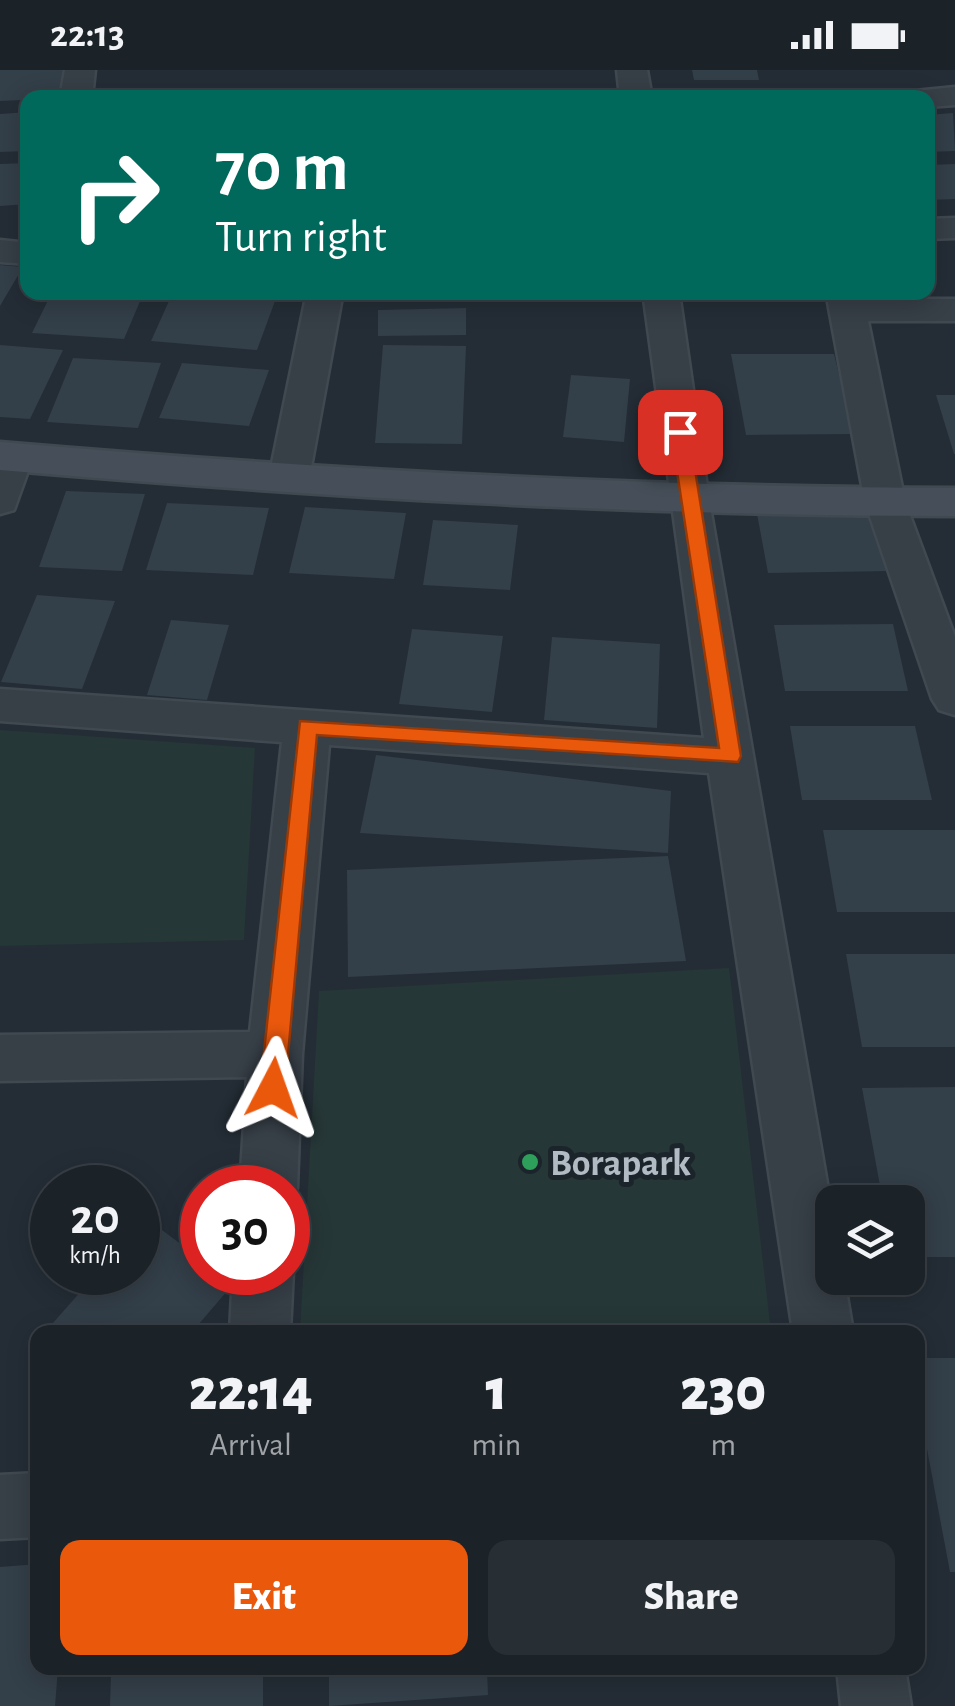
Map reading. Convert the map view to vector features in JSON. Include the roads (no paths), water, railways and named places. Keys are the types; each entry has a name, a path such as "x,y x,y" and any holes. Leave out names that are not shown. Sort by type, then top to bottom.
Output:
{"street":[{"path":"289,478 323,300"},
{"path":"663,300 689,501 822,1325"},
{"path":"955,310 846,302 885,502 955,699"},
{"path":"0,501 6,456 289,478 689,501 955,502"},
{"path":"0,705 730,756"},
{"path":"269,1165 274,1054 308,727"},
{"path":"0,1058 274,1054"},
{"path":"260,1325 262,1295"},
{"path":"0,1507 30,1506"},
{"path":"872,1675 876,1706"}],"place":[{"name":"Borapark","path":"530,1162"}]}
